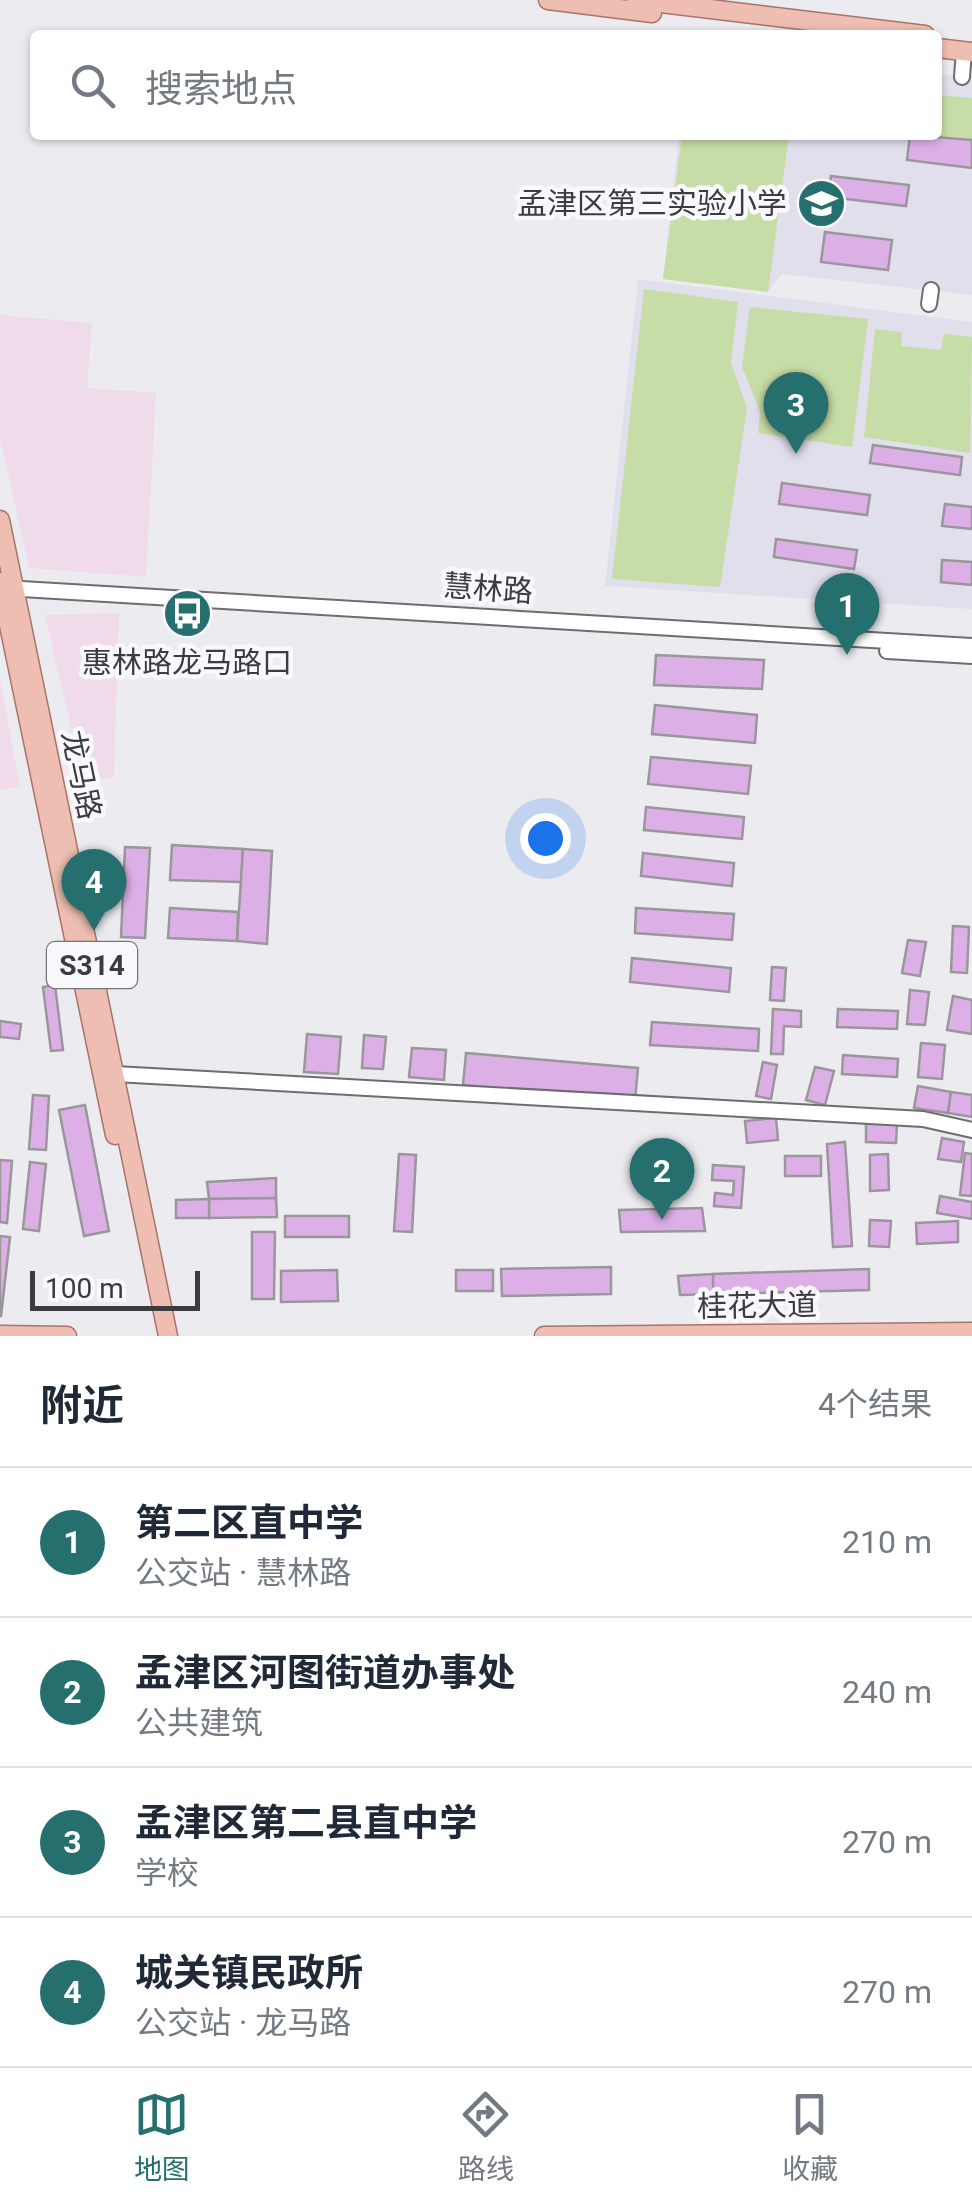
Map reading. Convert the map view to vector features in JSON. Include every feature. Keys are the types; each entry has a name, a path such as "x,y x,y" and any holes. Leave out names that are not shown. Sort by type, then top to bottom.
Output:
{"main road":[{"path":"548,0 791,30"},
{"path":"636,0 884,30"},
{"path":"942,38 969,48"},
{"path":"942,48 969,48"},
{"name":"龙马路","path":"0,520 7,590 157,1336"},
{"name":"龙马路","path":"7,590 115,1074 168,1336"},
{"name":"桂花大道","path":"544,1336 972,1332"},
{"path":"0,1336 67,1336"}],"street":[{"path":"962,77 969,48"},
{"name":"慧林路","path":"7,590 972,646"},
{"name":"慧林路","path":"7,590 972,656"},
{"path":"115,1074 923,1119 972,1130"}],"shaded area":[{"name":"孟津区第三实验小学","path":"942,75 972,78 972,295 782,274 768,292 663,279 678,140 942,140"},
{"path":"638,279 972,322 972,609 605,586"},
{"path":"0,315 92,323 87,388 156,393 146,577 29,568 0,437"},
{"path":"119,613 114,777 84,782 45,615"},
{"path":"0,680 20,786 0,790"}],"green space":[{"path":"942,95 972,98 972,144 940,140"},
{"path":"681,140 788,140 768,292 663,279"},
{"path":"644,289 738,302 731,363 747,408 720,587 612,579"},
{"path":"750,307 868,319 852,447 758,433 760,411 742,367"},
{"path":"875,329 902,332 901,346 941,350 944,334 972,337 970,453 864,437"}],"building":[{"path":"909,140 972,140 972,168 907,160"},
{"path":"831,176 909,185 906,206 829,197"},
{"path":"825,232 892,240 888,270 821,262"},
{"path":"873,445 962,457 960,475 870,463"},
{"path":"782,483 870,495 867,515 779,504"},
{"path":"945,504 972,507 972,529 942,526"},
{"path":"776,539 857,550 854,569 774,557"},
{"path":"942,560 972,562 972,585 941,582"},
{"path":"656,655 764,660 762,689 654,685"},
{"path":"655,705 757,715 755,743 652,734"},
{"path":"651,757 751,766 748,794 648,784"},
{"path":"646,807 744,817 742,839 644,830"},
{"path":"172,845 243,849 241,882 170,880"},
{"path":"125,847 150,848 145,938 121,937"},
{"path":"243,849 272,851 267,944 237,941"},
{"path":"643,853 734,863 732,886 641,876"},
{"path":"170,908 238,912 237,941 168,938"},
{"path":"636,908 734,914 732,940 635,933"},
{"path":"953,926 969,927 967,973 951,972"},
{"path":"908,940 926,942 920,976 902,973"},
{"path":"632,958 731,968 729,992 630,982"},
{"path":"772,967 786,968 784,1001 770,1000"},
{"path":"55,985 63,1050 51,1051 43,987"},
{"path":"910,990 929,992 925,1025 907,1024"},
{"path":"953,996 972,1000 972,1034 947,1030"},
{"path":"773,1009 801,1011 801,1027 784,1026 783,1054 771,1054"},
{"path":"838,1009 898,1011 897,1029 837,1027"},
{"path":"0,1021 21,1024 19,1039 0,1037"},
{"path":"652,1022 759,1029 758,1051 650,1045"},
{"path":"307,1034 341,1037 338,1074 304,1072"},
{"path":"364,1035 386,1037 383,1069 362,1068"},
{"path":"921,1043 945,1045 942,1079 918,1077"},
{"path":"412,1048 446,1050 444,1080 409,1077"},
{"path":"466,1053 638,1068 635,1100 463,1085"},
{"path":"843,1055 898,1059 897,1077 842,1074"},
{"path":"763,1062 777,1065 771,1099 756,1096"},
{"path":"815,1067 834,1071 825,1105 806,1100"},
{"path":"918,1086 951,1092 948,1113 914,1108"},
{"path":"951,1092 972,1095 972,1117 948,1113"},
{"path":"33,1095 49,1096 46,1150 29,1149"},
{"path":"85,1105 109,1231 84,1236 59,1110"},
{"path":"776,1118 778,1140 747,1143 745,1121"},
{"path":"866,1123 897,1124 896,1143 866,1142"},
{"path":"942,1138 964,1142 961,1162 938,1159"},
{"path":"845,1142 852,1246 833,1247 827,1144"},
{"path":"965,1153 972,1154 972,1196 960,1195"},
{"path":"399,1154 416,1155 412,1232 394,1231"},
{"path":"888,1154 889,1190 870,1191 870,1155"},
{"path":"785,1156 821,1156 821,1176 785,1176"},
{"path":"0,1160 12,1161 7,1223 0,1222"},
{"path":"30,1162 46,1164 39,1231 23,1229"},
{"path":"713,1165 744,1167 741,1208 714,1206 715,1193 733,1195 734,1181 712,1180"},
{"path":"276,1178 276,1198 209,1199 207,1182"},
{"path":"940,1196 972,1202 972,1219 937,1213"},
{"path":"276,1198 277,1217 209,1218 209,1199"},
{"path":"209,1199 209,1218 176,1218 176,1200"},
{"path":"702,1208 705,1231 621,1232 619,1210"},
{"path":"285,1216 349,1216 349,1237 285,1237"},
{"path":"870,1220 891,1221 889,1247 869,1246"},
{"path":"958,1221 958,1242 917,1244 916,1223"},
{"path":"252,1232 275,1232 274,1299 252,1299"},
{"path":"0,1236 10,1237 1,1316 0,1316"},
{"path":"611,1267 611,1294 502,1296 501,1269"},
{"path":"869,1269 869,1290 713,1294 713,1274"},
{"path":"337,1270 338,1301 281,1302 281,1271"},
{"path":"456,1270 493,1270 493,1291 456,1291"},
{"path":"713,1274 713,1294 680,1295 678,1276"}],"place":[{"name":"孟津区第三实验小学","path":"822,204"},
{"name":"孟津区第二县直中学","path":"796,454"},
{"name":"惠林路龙马路口","path":"187,614"},
{"name":"第二区直中学","path":"847,655"},
{"name":"城关镇民政所","path":"94,931"},
{"name":"孟津区河图街道办事处","path":"662,1220"}]}
